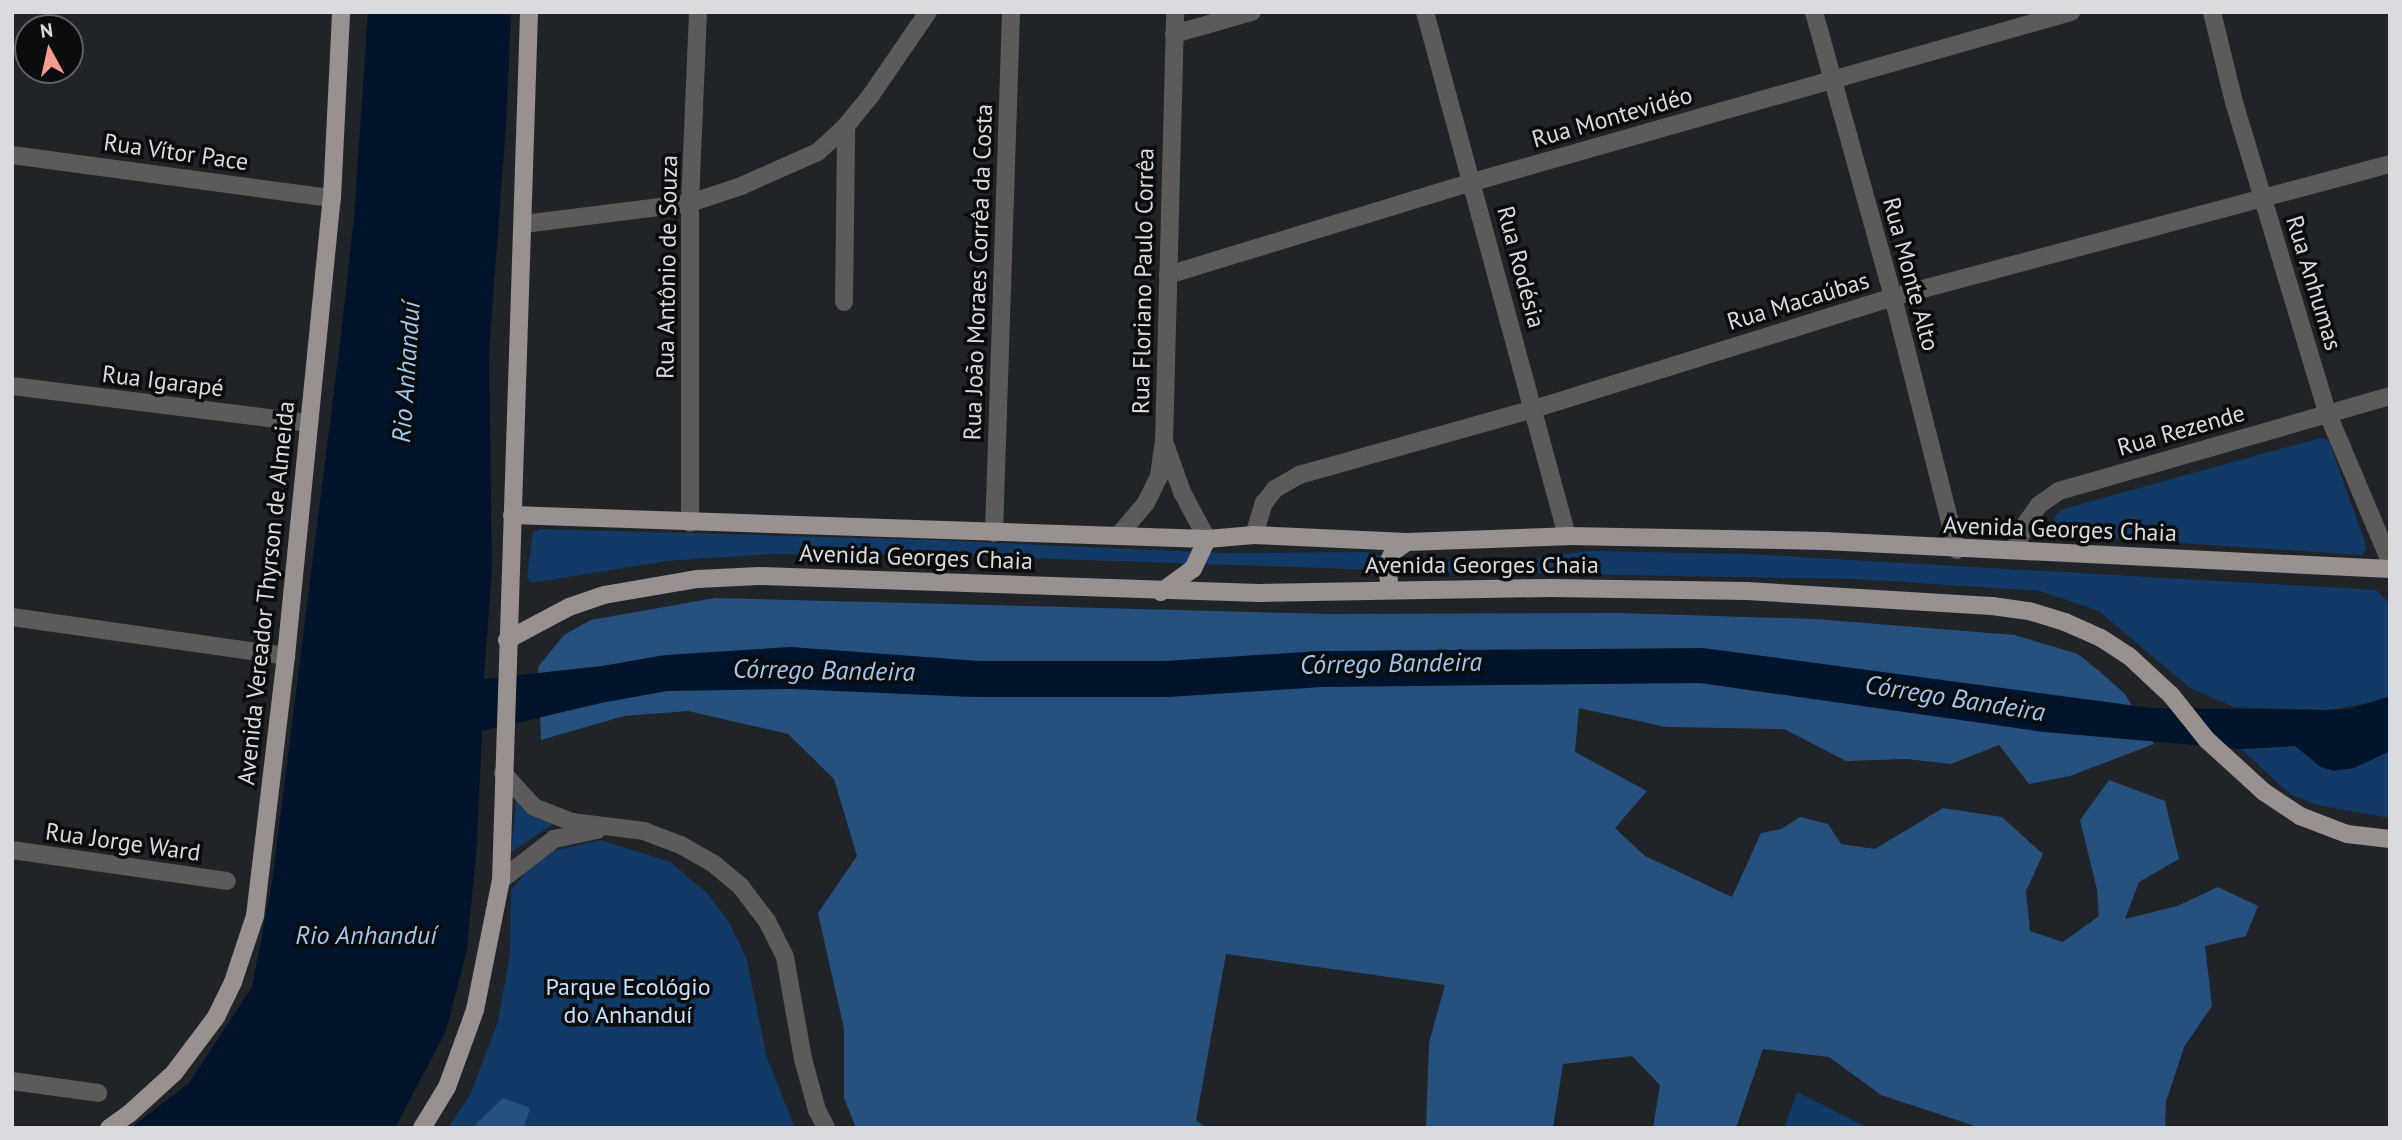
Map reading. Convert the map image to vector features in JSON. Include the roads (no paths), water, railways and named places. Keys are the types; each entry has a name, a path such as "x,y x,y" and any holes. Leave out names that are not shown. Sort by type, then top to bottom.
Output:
{"main road":[{"name":"Avenida Vereador Thyrson de Almeida","path":"109,1128 129,1114 174,1073 216,1017 233,982 254,916 286,656 332,198 341,12"},
{"path":"422,1128 447,1087 475,1010 501,880 507,640 524,224 528,12"},
{"name":"Avenida Georges Chaia","path":"512,515 1207,539 1254,535 1407,542 1567,536 1825,541 1957,550 2014,550 2390,569"},
{"path":"1161,592 1193,569 1207,539"},
{"path":"1390,590 1387,565 1393,552 1407,542"},
{"name":"Avenida Georges Chaia","path":"507,640 569,607 604,595 698,579 814,577 1161,592 1747,591 1992,606 2029,611 2066,622 2101,638 2129,656 2171,695 2233,766 2300,816 2347,834 2390,839"}],"street":[{"name":"Rua Antônio de Souza","path":"690,523 690,203 698,12"},
{"path":"524,224 690,203 741,186 818,152 846,126 928,12"},
{"name":"Rua João Moraes Corrêa da Costa","path":"994,533 1011,12"},
{"name":"Rua Floriano Paulo Corrêa","path":"1118,536 1146,503 1155,485 1164,441 1175,12"},
{"path":"1174,34 1252,12"},
{"name":"Rua Rodésia","path":"1425,12 1473,181 1567,536"},
{"name":"Rua Monte Alto","path":"1814,12 1893,297 1957,550"},
{"name":"Rua Montevidéo","path":"1168,275 1473,181 2071,12"},
{"name":"Rua Anhumas","path":"2212,12 2234,102 2327,412 2390,561"},
{"path":"844,302 846,126"},
{"name":"Rua Vítor Pace","path":"12,155 332,198"},
{"name":"Rua Macaúbas","path":"1254,535 1264,503 1275,489 1299,475 1534,409 1893,297 2390,163"},
{"name":"Rua Igarapé","path":"12,386 309,424"},
{"name":"Rua Rezende","path":"2014,550 2026,522 2039,505 2059,491 2390,396"},
{"path":"1164,441 1182,492 1207,539"},
{"path":"12,617 286,656"},
{"path":"503,773 534,807 572,822 656,836 681,845 714,864 741,887 767,921 785,957 803,1059 817,1110 826,1128"},
{"path":"501,880 554,839 611,827"},
{"name":"Rua Jorge Ward","path":"12,850 227,881"},
{"path":"12,1081 98,1093"}],"water":[{"path":"368,12 511,12 506,125 489,351 492,568 484,679 602,666 665,655 791,647 979,661 1165,661 1320,651 1703,648 2151,708 2350,709 2390,696 2390,751 2354,768 2334,771 2321,767 2295,746 2241,749 2044,732 1700,683 1322,687 1168,697 973,697 791,689 667,691 601,703 482,731 477,843 467,950 446,1031 395,1128 131,1128 189,1083 252,987 272,883 340,343 354,217"}],"water label":[{"name":"Rio Anhanduí","path":"406,372"},
{"name":"Córrego Bandeira","path":"1391,663"},
{"name":"Córrego Bandeira","path":"824,670"},
{"name":"Córrego Bandeira","path":"1955,698"},
{"name":"Rio Anhanduí","path":"366,935"}],"park label":[{"name":"Parque Ecológio do Anhanduí","path":"628,1001"}]}
